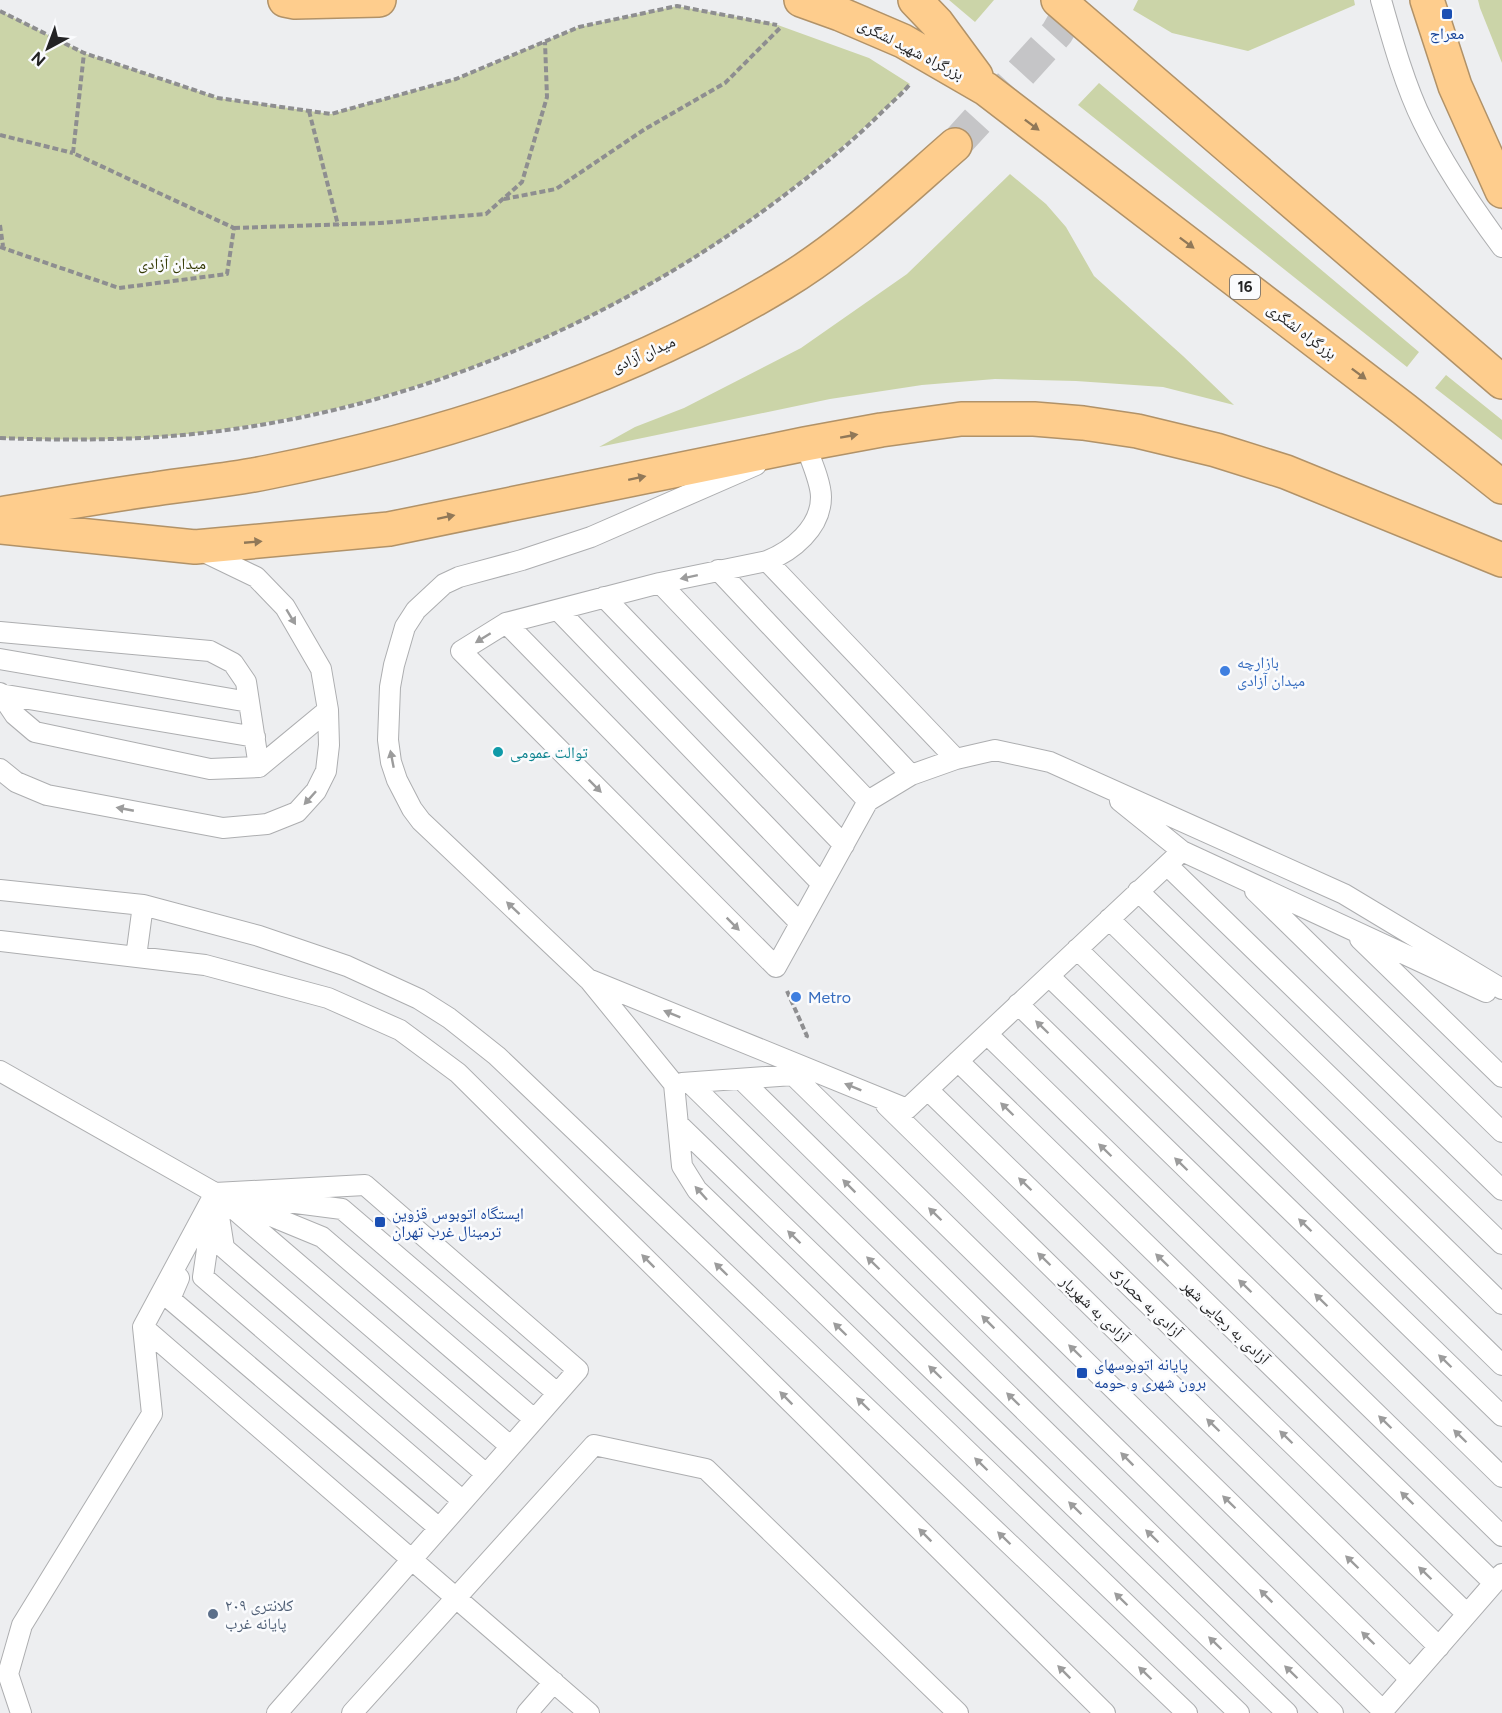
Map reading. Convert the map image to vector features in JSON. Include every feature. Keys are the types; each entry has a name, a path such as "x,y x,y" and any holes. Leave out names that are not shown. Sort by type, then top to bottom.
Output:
{"highway":[{"path":"285,0 295,2 379,0"},
{"name":"بزرگراه شهید لشگری","path":"801,0 903,41 986,89"},
{"path":"915,0 937,23 986,89"},
{"path":"1058,0 1502,382"},
{"path":"1427,0 1455,86 1502,191"},
{"name":"بزرگراه لشگری","path":"986,89 1404,409 1502,487"},
{"name":"میدان آزادی","path":"0,514 266,473 384,447 467,422 562,388 633,360 713,321 784,282 856,231 955,146"},
{"path":"0,527 195,547 389,529 805,444 960,419 1034,419 1137,431 1216,450 1286,472 1502,560"}],"lane":[{"path":"1381,0 1392,40 1422,120 1473,208 1502,248"},
{"path":"1333,1713 682,1083 588,979 421,821 404,795 392,762 388,740 390,687 402,636 416,610 444,584 591,537 805,444 821,496 819,506 813,523 805,535 782,555 766,561 660,583 506,623 461,651 776,967 868,801 911,775 956,759 995,750 1050,762 1344,894 1502,989"},
{"path":"0,769 16,783 47,795 223,828 267,824 297,812 316,791 326,771 328,754 328,710 321,669 285,607 256,577 195,547"},
{"path":"766,561 956,759"},
{"path":"718,570 911,775"},
{"path":"660,583 868,801"},
{"path":"604,597 844,845"},
{"path":"558,610 822,884"},
{"path":"506,623 800,923"},
{"path":"0,632 210,651 233,663 246,681 259,767"},
{"path":"0,659 249,702"},
{"path":"0,693 15,715 35,732 210,769 259,767 328,710"},
{"path":"0,693 255,737"},
{"path":"1097,783 1182,850 1502,1000"},
{"path":"588,979 792,1069 907,1109 1182,850"},
{"path":"1167,865 1502,1190"},
{"path":"1243,879 1502,1132"},
{"path":"0,890 143,905 259,936 347,966 419,999 449,1018 506,1064 1187,1713"},
{"path":"1138,891 1502,1244"},
{"path":"136,957 143,905"},
{"path":"1109,919 1502,1304"},
{"path":"1349,929 1502,1077"},
{"path":"0,941 205,965 328,998 400,1030 458,1073 1105,1713"},
{"path":"1077,949 1502,1365"},
{"path":"1049,976 1502,1416"},
{"path":"1018,1004 1502,1477"},
{"path":"987,1034 1502,1536"},
{"name":"آزادی به رجایی شهر","path":"958,1061 1498,1579"},
{"path":"682,1083 741,1079 792,1069"},
{"path":"792,1069 1410,1679"},
{"path":"0,1071 215,1193 322,1237 534,1419"},
{"path":"741,1079 1382,1712 1498,1579"},
{"path":"682,1083 678,1124 682,1166 697,1190 1239,1713"},
{"name":"آزادی به حصارک","path":"928,1090 1467,1614"},
{"name":"آزادی به شهریار","path":"879,1098 1439,1647"},
{"path":"678,1124 1287,1713"},
{"path":"215,1193 365,1185 578,1370 277,1713"},
{"path":"21,1713 8,1674 22,1625 152,1414 143,1327 215,1193"},
{"path":"215,1193 342,1209 558,1393"},
{"path":"215,1193 510,1446"},
{"path":"215,1193 224,1248 486,1474"},
{"path":"215,1193 203,1277 463,1501"},
{"path":"215,1193 170,1299 439,1528"},
{"path":"143,1327 589,1713"},
{"path":"352,1713 594,1445 706,1469 958,1713"},
{"path":"527,1713 554,1682"}],"path":[{"path":"0,11 84,53 218,98 331,114 456,79 579,27 677,6 782,27 725,83 645,129 556,189 502,200"},
{"path":"0,135 73,153 234,228 380,223 486,214 522,182 546,97 544,42"},
{"path":"73,153 84,53"},
{"path":"0,438 63,440 143,438 293,418 383,396 461,372 525,347 609,308 680,268 740,228 812,175 873,121 910,84 902,79"},
{"path":"309,111 338,225"},
{"path":"0,225 2,246 119,288 227,274 234,228"},
{"path":"776,967 807,1036"}],"green space":[{"path":"949,0 994,0 975,22"},
{"path":"1138,0 1354,0 1355,5 1248,51 1172,33 1133,10"},
{"path":"1478,0 1502,0 1502,63 1480,8"},
{"name":"میدان آزادی","path":"677,6 775,24 869,58 910,84 848,142 784,194 717,242 648,285 576,323 500,356 422,384 341,407 242,427 142,438 71,440 0,438 0,11 84,53 218,98 331,114 456,79 579,27"},
{"path":"1099,83 1419,352 1407,367 1078,105"},
{"path":"1010,174 1046,204 1066,227 1094,276 1234,405 1163,387 1076,381 995,379 922,385 830,399 599,447 635,427 684,408 801,348 907,274"},
{"path":"1446,375 1502,420 1502,440 1435,388"}],"tunnel":[{"path":"955,145 1057,33 1076,0"}],"place":[{"name":"معراج","path":"1447,14"},
{"name":"بازارچه میدان آزادی","path":"1225,671"},
{"name":"توالت عمومی","path":"498,752"},
{"name":"Metro","path":"796,997"},
{"name":"ایستگاه اتوبوس قزوین ترمینال غرب تهران","path":"380,1222"},
{"name":"پایانه اتوبوسهای برون شهری و حومه","path":"1082,1373"},
{"name":"کلانتری ۲۰۹ پایانه غرب","path":"213,1614"}]}
